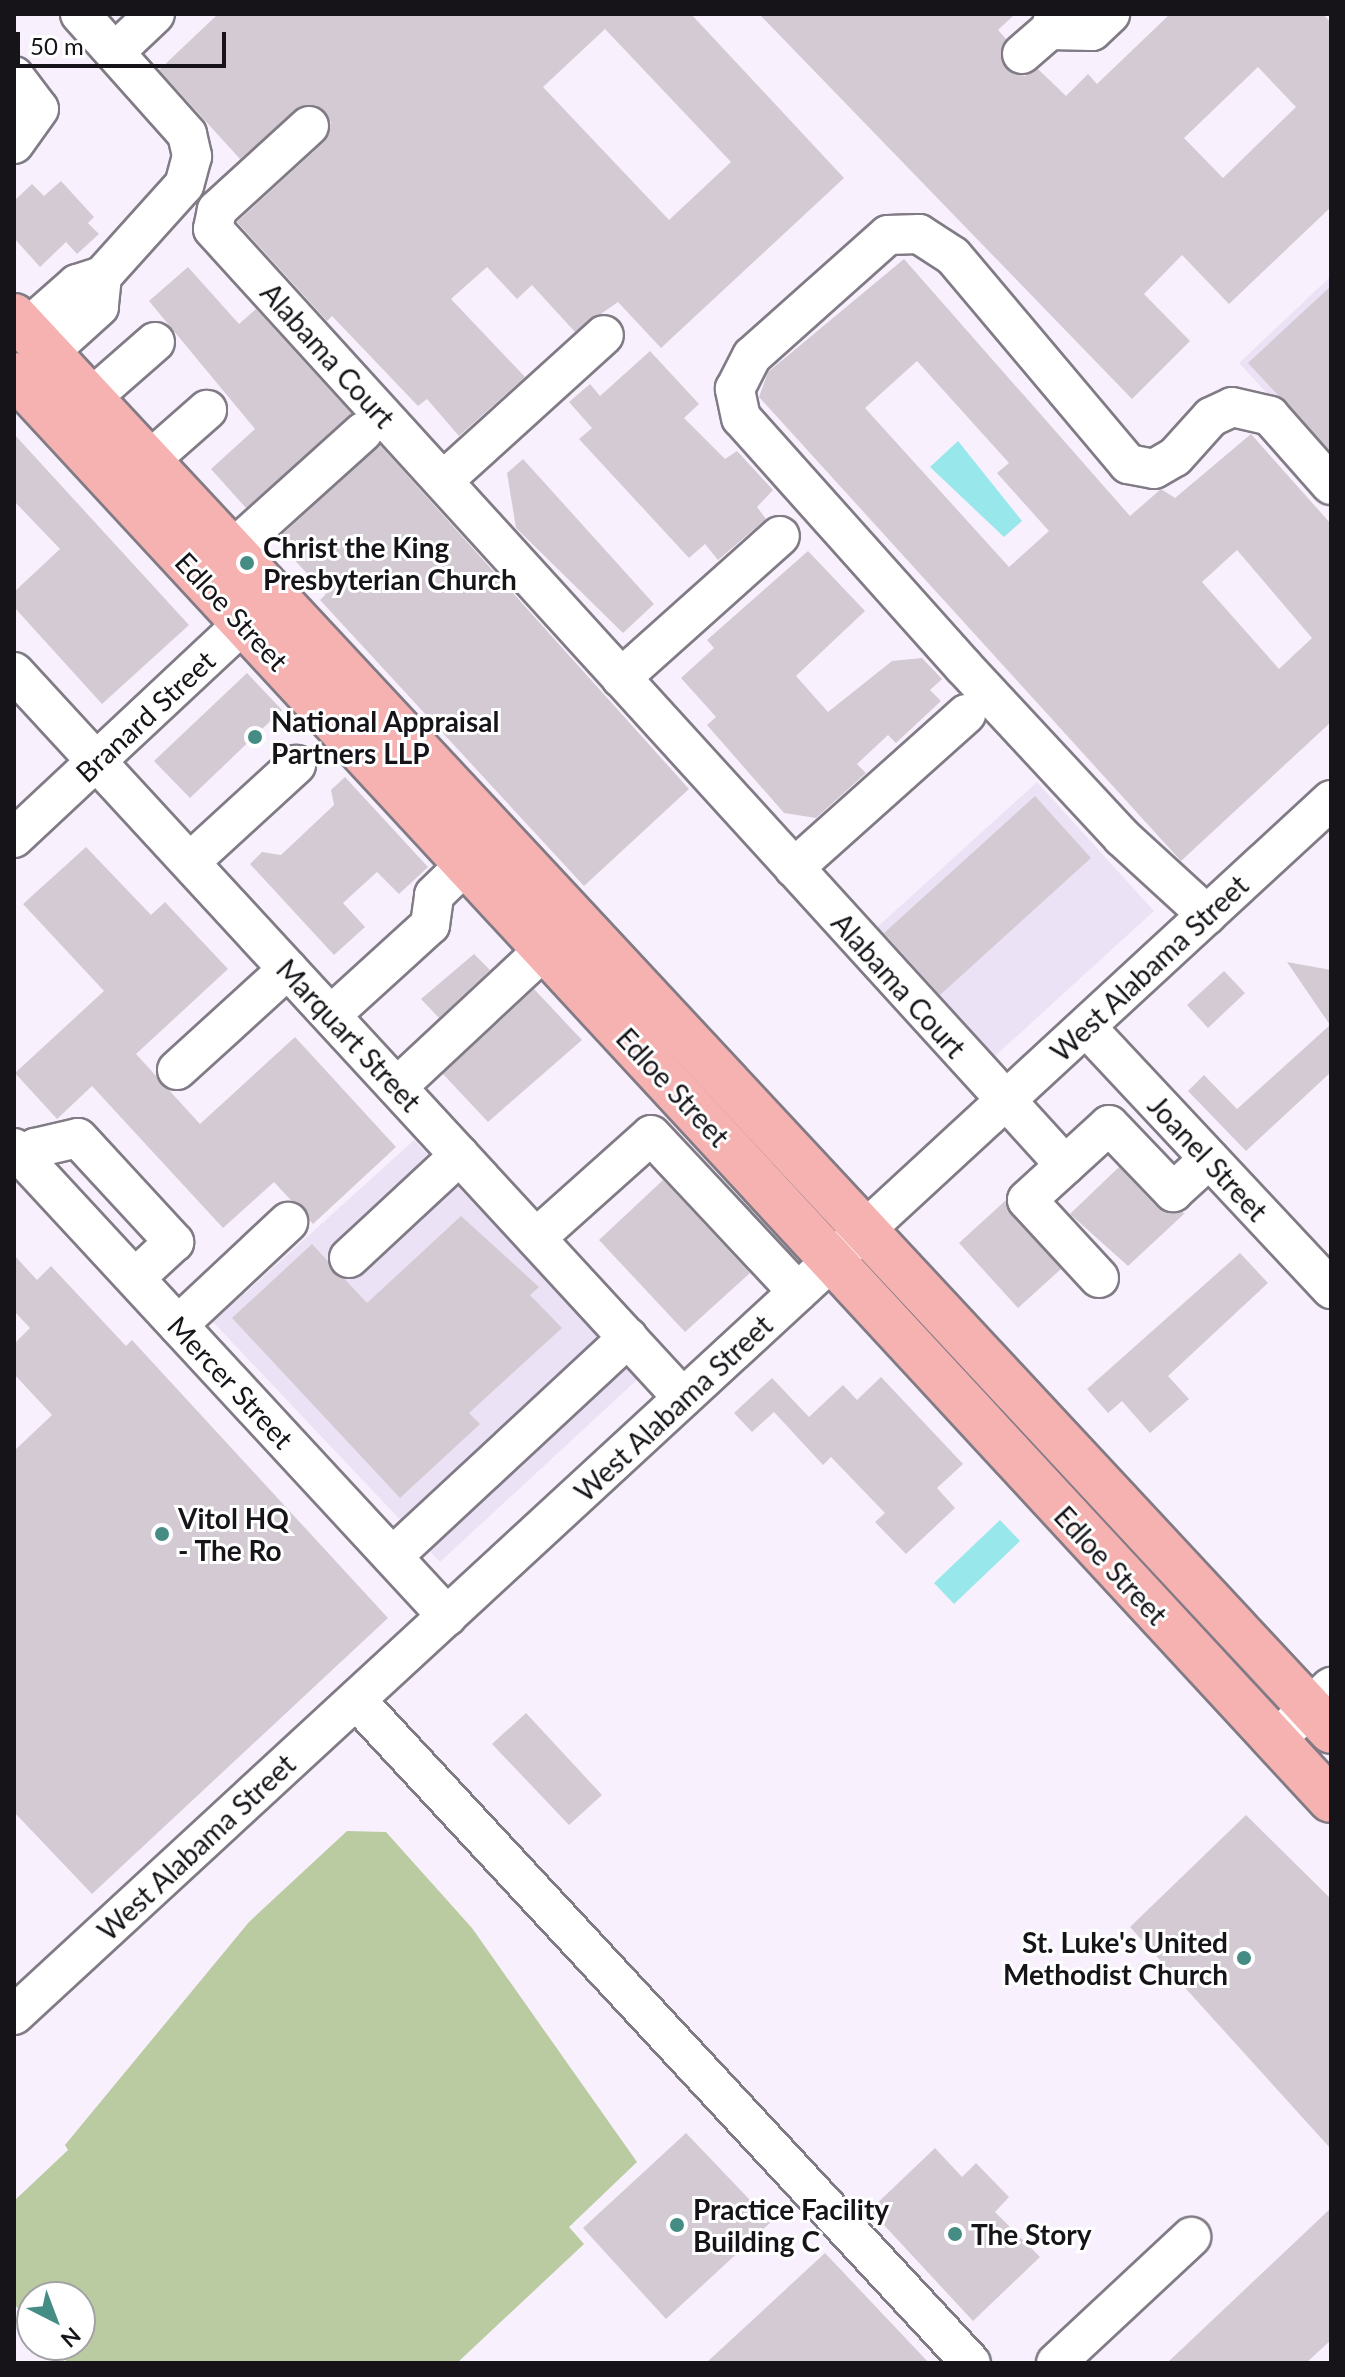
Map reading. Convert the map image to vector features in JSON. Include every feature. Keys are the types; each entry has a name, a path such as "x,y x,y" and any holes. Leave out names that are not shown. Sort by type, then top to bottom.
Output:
{"main road":[{"name":"Edloe Street","path":"25,345 91,398 1129,1513 1324,1709"},
{"name":"Edloe Street","path":"25,345 243,623 833,1260 1093,1547 1331,1800"},
{"path":"545,949 577,919"},
{"path":"1093,1547 1129,1513"}],"street":[{"path":"25,345 99,307 102,276 184,185 192,156 187,134 80,14"},
{"path":"115,52 155,14"},
{"path":"1042,28 1092,31 1110,14"},
{"path":"14,76 39,109 14,144"},
{"name":"Alabama Court","path":"309,126 217,210 213,229 1065,1165"},
{"path":"1207,915 1122,837 964,667 741,418 735,389 752,356 888,235 919,234 953,256 1128,464 1154,469 1175,457 1211,417 1232,407 1270,416 1331,485"},
{"path":"443,481 604,335"},
{"path":"91,398 155,342"},
{"path":"150,460 207,410"},
{"path":"233,549 363,432"},
{"path":"621,678 780,536"},
{"name":"Branard Street","path":"14,838 275,594"},
{"name":"Marquart Street","path":"14,672 683,1398"},
{"path":"794,868 966,714"},
{"path":"190,862 296,765"},
{"name":"West Alabama Street","path":"14,2015 1331,800"},
{"path":"331,1015 430,925 434,895 466,864"},
{"path":"397,1087 545,949"},
{"path":"177,1070 288,969"},
{"name":"Joanel Street","path":"1086,1027 1331,1289"},
{"path":"1099,1278 1027,1200 1109,1125 1173,1192 1209,1159"},
{"path":"536,1238 651,1135 798,1292"},
{"path":"19,1154 78,1138 174,1242 135,1278"},
{"name":"Mercer Street","path":"19,1154 447,1616"},
{"path":"349,1258 460,1155"},
{"path":"178,1325 288,1222"},
{"path":"393,1556 628,1338"},
{"path":"356,1700 971,2363"},
{"path":"1276,1739 1324,1709"},
{"path":"1056,2363 1191,2237"}],"shaded area":[{"path":"1331,276 1331,463 1239,363"},
{"path":"1037,782 1154,911 994,1057 873,931"},
{"path":"414,1140 639,1378 440,1562 213,1322"}],"green space":[{"path":"347,1831 386,1832 472,1928 637,2162 569,2227 584,2244 457,2363 68,2363 66,2361 96,2361 96,2281 16,2281 16,2306 14,2304 14,2201 68,2150 65,2145 249,1922"}],"water":[{"path":"958,441 1022,521 1004,537 930,467"},
{"path":"1000,1520 1020,1541 954,1604 934,1583"}],"building":[{"path":"218,14 691,14 844,178 661,348 618,302 575,332 532,285 517,299 487,267 451,299 525,377 459,436 427,399 418,406 332,316 327,321 237,222 324,142 331,122 316,105 304,105 240,159 159,70","holes":["605,29 731,162 669,220 543,87"]},
{"path":"759,14 1015,14 998,30 1006,39 1005,68 1025,76 1038,69 1066,96 1088,74 1097,84 1170,14 1323,14 1331,23 1331,207 1229,304 1182,255 1144,294 1190,341 1132,399","holes":["1258,67 1296,107 1223,178 1184,138"]},
{"path":"61,181 94,217 88,223 99,234 77,254 66,242 40,267 14,238 14,201 32,184 44,196"},
{"path":"904,259 1130,516 1161,489 1175,498 1251,434 1331,524 1331,722 1181,861 759,397 768,372","holes":["917,361 1009,463 997,473 1049,531 1009,567 865,408","1237,550 1312,638 1279,669 1202,582"]},
{"path":"188,267 239,324 256,309 352,414 246,508 211,469 255,429 149,301"},
{"path":"1331,286 1331,452 1248,363"},
{"path":"650,351 699,404 684,418 725,459 737,451 773,490 757,507 766,519 718,560 705,544 689,558 579,439 592,428 569,402 590,384 600,396"},
{"path":"14,434 189,625 102,704 14,607 14,592 60,549 14,501"},
{"path":"380,445 689,789 584,886 320,600 326,594 276,540"},
{"path":"523,459 654,604 623,633 516,528 507,473"},
{"path":"808,551 865,611 796,676 828,712 892,661 922,658 942,679 930,690 941,701 896,743 888,735 857,764 866,773 816,818 784,813 707,725 716,717 681,678 714,648 707,640"},
{"path":"247,673 282,710 190,798 154,761"},
{"path":"345,777 428,867 399,894 377,872 343,903 365,927 334,955 250,864 262,852 281,855 334,805 331,790"},
{"path":"1035,796 1091,858 940,995 884,933"},
{"path":"86,847 151,915 165,902 228,969 136,1054 200,1124 295,1037 396,1147 313,1224 274,1182 223,1228 92,1086 57,1119 15,1073 104,991 23,904"},
{"path":"474,954 490,970 439,1018 421,999"},
{"path":"1287,962 1331,970 1331,1072 1246,1151 1188,1091 1204,1075 1237,1109 1330,1025"},
{"path":"1224,971 1245,993 1208,1028 1187,1005"},
{"path":"534,989 582,1040 488,1122 443,1074"},
{"path":"1119,1167 1158,1208 1185,1213 1128,1266 1070,1214"},
{"path":"663,1180 750,1273 685,1332 599,1240"},
{"path":"1006,1200 1061,1269 1018,1308 959,1243"},
{"path":"461,1216 539,1287 530,1295 562,1328 469,1413 480,1424 400,1498 232,1318 312,1244 367,1303"},
{"path":"1240,1253 1268,1283 1168,1376 1189,1399 1150,1433 1122,1401 1108,1413 1087,1389"},
{"name":"Vitol HQ - The Ro","path":"14,1255 37,1280 51,1266 126,1346 132,1340 388,1618 92,1894 14,1812 14,1451 52,1415 14,1374 14,1344 30,1328 14,1311"},
{"path":"881,1377 963,1464 937,1488 955,1508 906,1554 875,1522 885,1513 831,1457 823,1465 774,1412 752,1432 734,1413 772,1378 809,1417 843,1385 857,1400"},
{"path":"526,1713 602,1795 569,1825 492,1744"},
{"name":"St. Luke's United Methodist Church","path":"1246,1815 1331,1899 1331,2149 1130,1927"},
{"name":"Practice Facility Building C","path":"686,2133 771,2222 666,2319 583,2228"},
{"name":"The Story","path":"935,2148 962,2177 976,2163 1009,2197 995,2212 1040,2257 973,2321 870,2210"},
{"path":"1331,2208 1331,2340 1306,2363 1167,2363"},
{"path":"825,2253 929,2363 706,2363"}],"place":[{"name":"Christ the King Presbyterian Church","path":"247,563"},
{"name":"National Appraisal Partners LLP","path":"255,737"},
{"name":"Vitol HQ - The Ro","path":"162,1534"},
{"name":"St. Luke's United Methodist Church","path":"1244,1958"},
{"name":"Practice Facility Building C","path":"677,2225"},
{"name":"The Story","path":"955,2234"}]}
